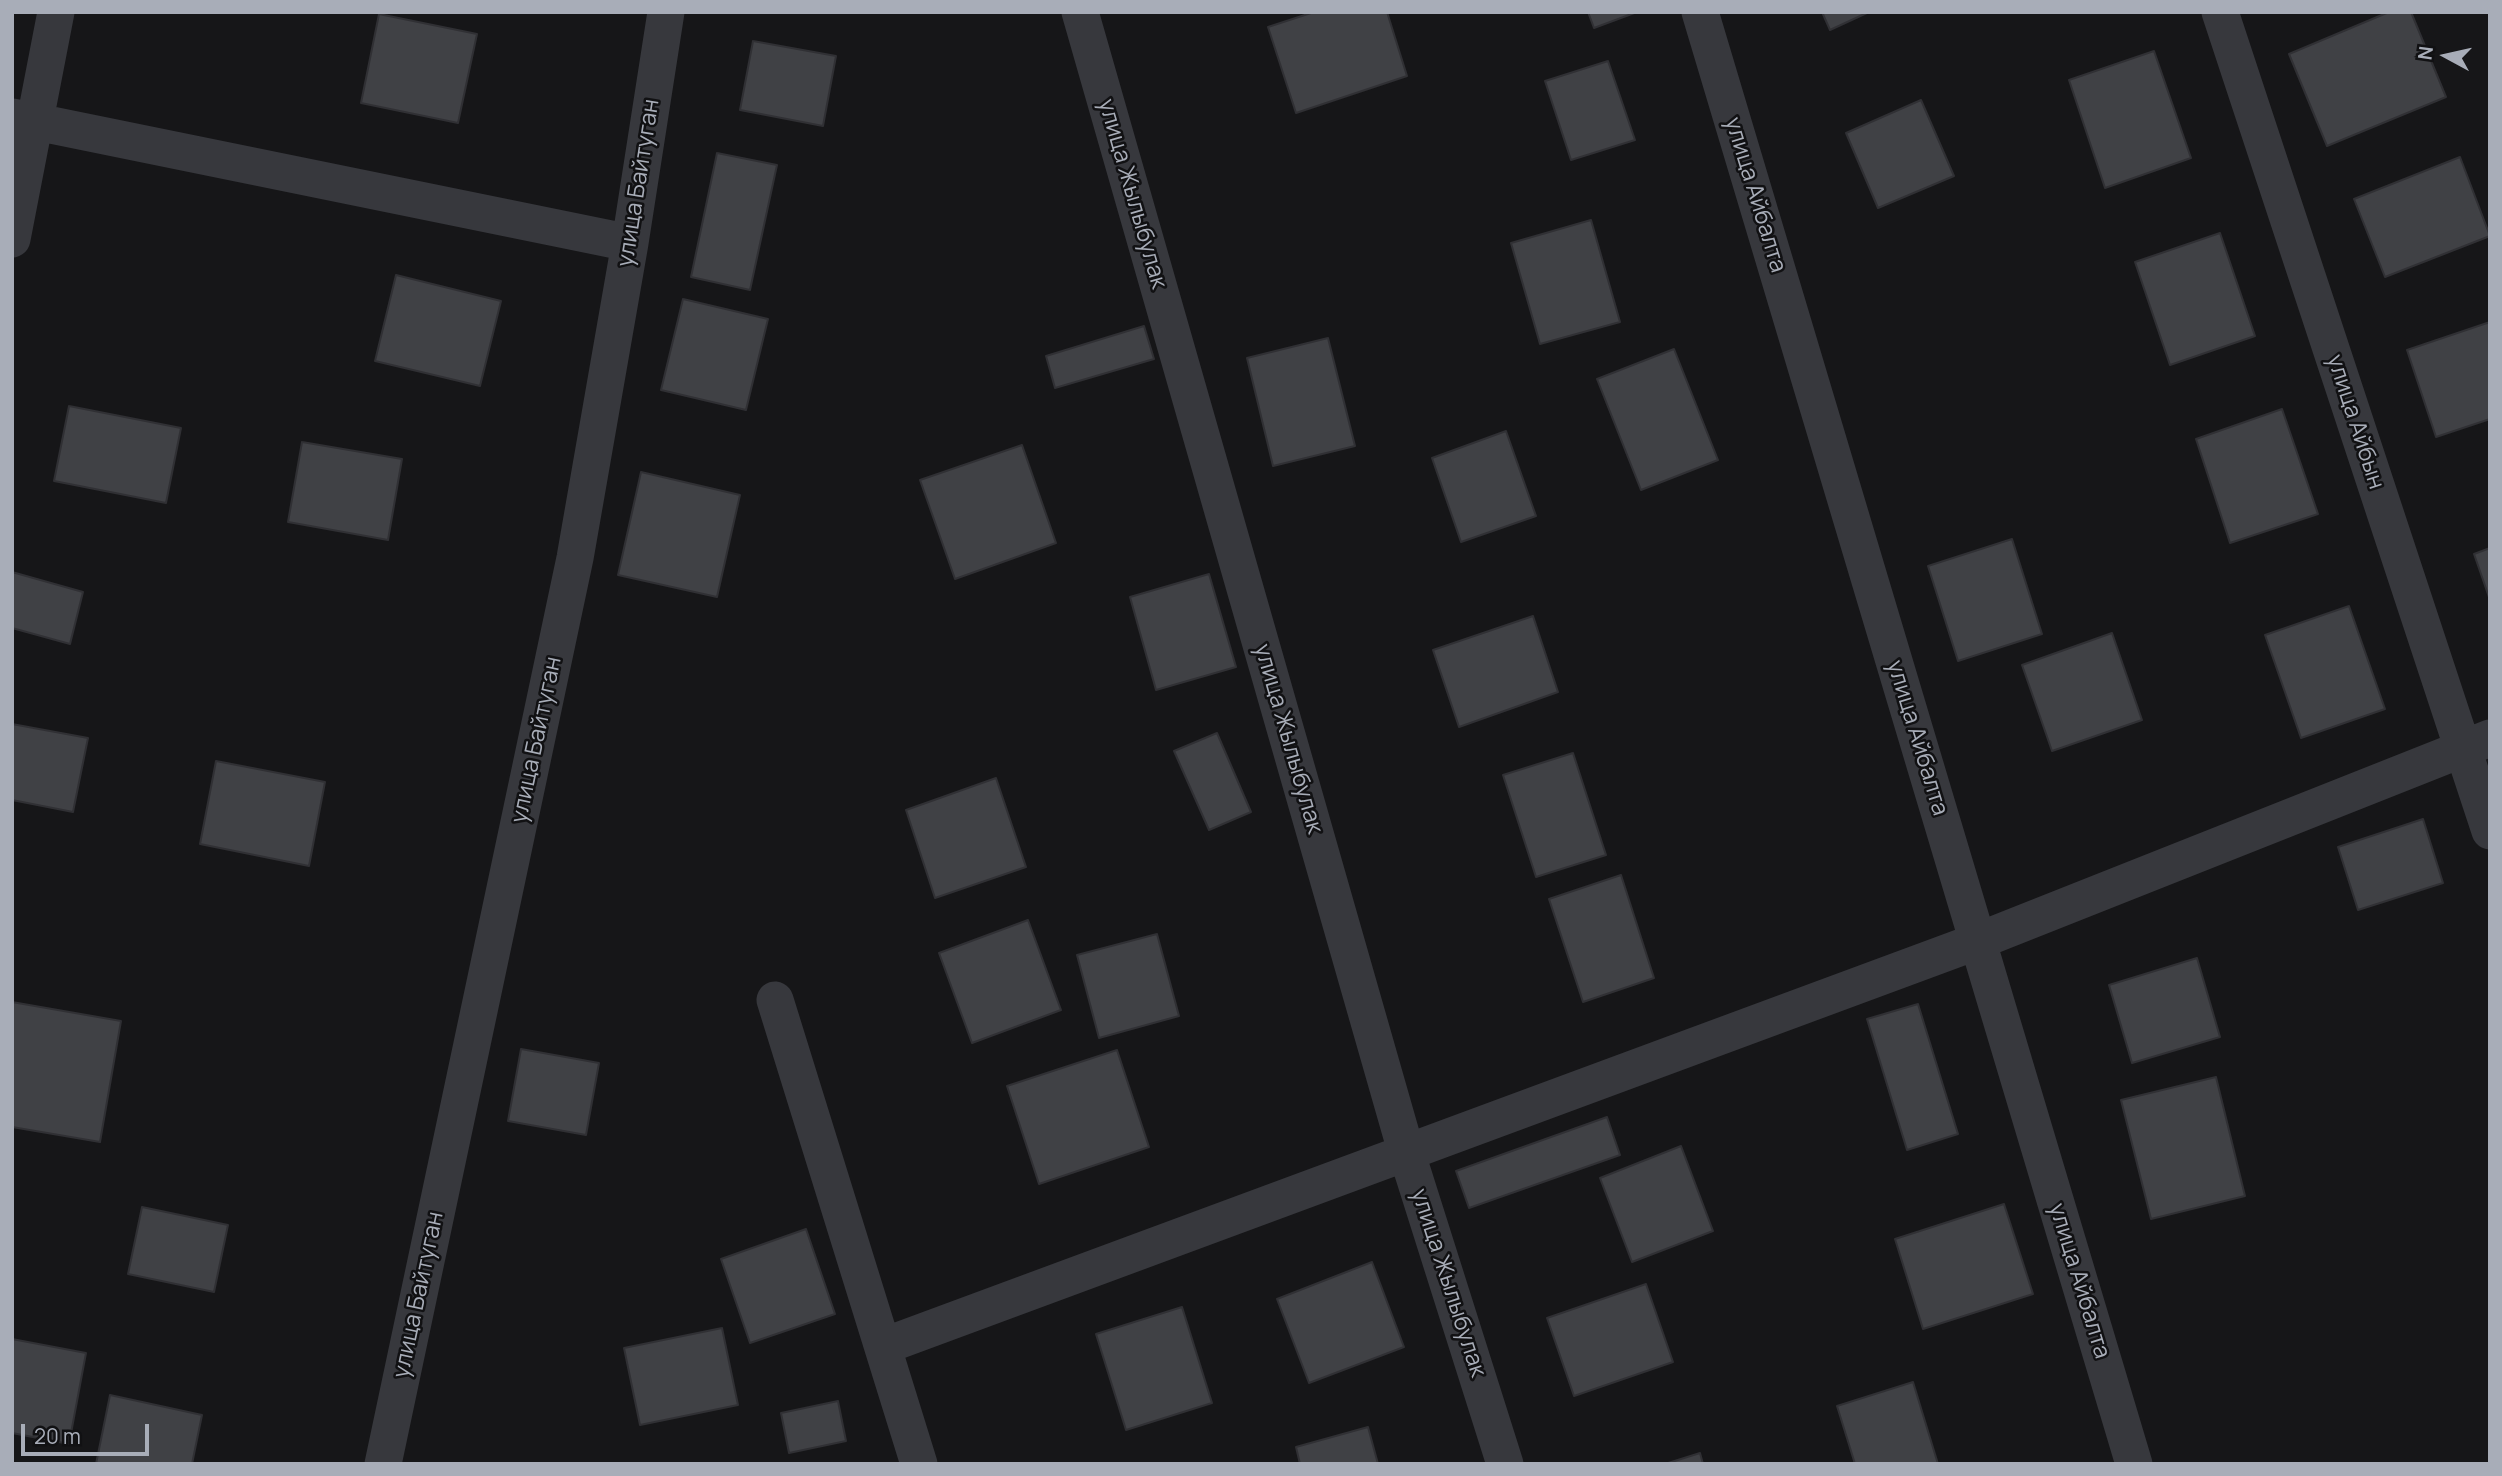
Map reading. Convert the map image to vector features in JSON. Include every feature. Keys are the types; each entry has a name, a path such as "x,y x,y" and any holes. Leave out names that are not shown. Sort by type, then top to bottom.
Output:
{"street":[{"path":"12,239 24,119 56,12"},
{"name":"улица Байтуган","path":"383,1464 575,558 631,243 666,12"},
{"name":"улица Жылыбулак","path":"1080,12 1406,1152 1505,1464"},
{"name":"улица Айбалта","path":"1700,12 2134,1464"},
{"name":"улица Айбын","path":"2220,12 2476,743 2490,831"},
{"path":"24,119 631,243"},
{"path":"884,1346 1978,941 2476,743"},
{"path":"775,1000 919,1464"}],"building":[{"path":"1314,12 1387,12 1407,76 1296,113 1268,27"},
{"path":"1588,12 1637,12 1594,28"},
{"path":"1822,12 1869,12 1830,30"},
{"path":"2389,12 2411,12 2446,97 2327,146 2289,54"},
{"path":"379,14 477,34 458,123 361,103"},
{"path":"753,41 836,56 823,126 740,110"},
{"path":"2154,51 2191,158 2105,188 2069,80"},
{"path":"1608,61 1635,140 1571,160 1545,81"},
{"path":"1921,100 1954,176 1878,208 1846,133"},
{"path":"717,153 777,165 750,290 691,277"},
{"path":"2460,157 2490,236 2385,277 2354,199"},
{"path":"1591,220 1620,322 1540,344 1511,243"},
{"path":"2220,233 2255,336 2170,365 2135,262"},
{"path":"396,275 501,301 480,386 375,361"},
{"path":"683,299 768,319 746,410 661,390"},
{"path":"2490,322 2490,419 2436,437 2407,350"},
{"path":"1144,326 1154,359 1055,388 1046,356"},
{"path":"1328,338 1355,446 1273,466 1247,358"},
{"path":"1674,349 1718,460 1641,490 1597,379"},
{"path":"69,406 181,428 166,503 54,481"},
{"path":"2282,409 2318,514 2230,543 2196,439"},
{"path":"1506,431 1536,516 1461,542 1432,458"},
{"path":"302,442 402,459 388,540 288,522"},
{"path":"1022,445 1056,543 955,579 920,480"},
{"path":"641,472 740,495 717,597 618,575"},
{"path":"2012,539 2042,634 1958,661 1928,566"},
{"path":"2490,548 2490,600 2474,554"},
{"path":"12,572 83,592 70,644 12,628"},
{"path":"1209,574 1236,667 1156,690 1130,597"},
{"path":"2349,606 2385,709 2301,738 2265,635"},
{"path":"1533,616 1558,692 1459,727 1433,650"},
{"path":"2112,633 2142,720 2052,751 2022,665"},
{"path":"12,724 88,738 73,812 12,800"},
{"path":"1217,733 1251,812 1209,830 1174,751"},
{"path":"1573,753 1606,855 1536,877 1503,775"},
{"path":"216,761 325,782 309,866 200,844"},
{"path":"996,778 1026,867 935,898 906,810"},
{"path":"2423,819 2443,883 2358,910 2338,847"},
{"path":"1621,875 1654,978 1583,1002 1549,899"},
{"path":"1028,920 1061,1010 972,1043 939,953"},
{"path":"1157,934 1179,1016 1099,1038 1077,955"},
{"path":"2197,958 2220,1037 2132,1063 2109,985"},
{"path":"12,1002 121,1021 100,1142 12,1127"},
{"path":"1918,1004 1958,1134 1907,1150 1867,1019"},
{"path":"521,1049 599,1063 586,1135 508,1121"},
{"path":"1117,1050 1149,1147 1039,1184 1007,1086"},
{"path":"2216,1077 2245,1196 2151,1219 2121,1100"},
{"path":"1607,1117 1620,1155 1469,1208 1456,1171"},
{"path":"1681,1146 1713,1231 1632,1262 1600,1178"},
{"path":"2004,1204 2033,1294 1923,1329 1895,1239"},
{"path":"142,1207 228,1225 214,1292 128,1274"},
{"path":"806,1229 835,1314 750,1343 721,1259"},
{"path":"1372,1262 1404,1347 1309,1383 1277,1299"},
{"path":"1646,1284 1673,1362 1574,1396 1547,1318"},
{"path":"1182,1307 1212,1403 1126,1430 1096,1334"},
{"path":"722,1328 738,1405 640,1425 624,1348"},
{"path":"12,1339 86,1353 69,1444 12,1433"},
{"path":"1913,1382 1938,1464 1855,1464 1837,1406"},
{"path":"110,1395 202,1415 192,1464 96,1464"},
{"path":"838,1401 846,1441 789,1453 781,1413"},
{"path":"1368,1427 1378,1464 1300,1464 1296,1447"},
{"path":"1700,1453 1703,1464 1665,1464"}]}
